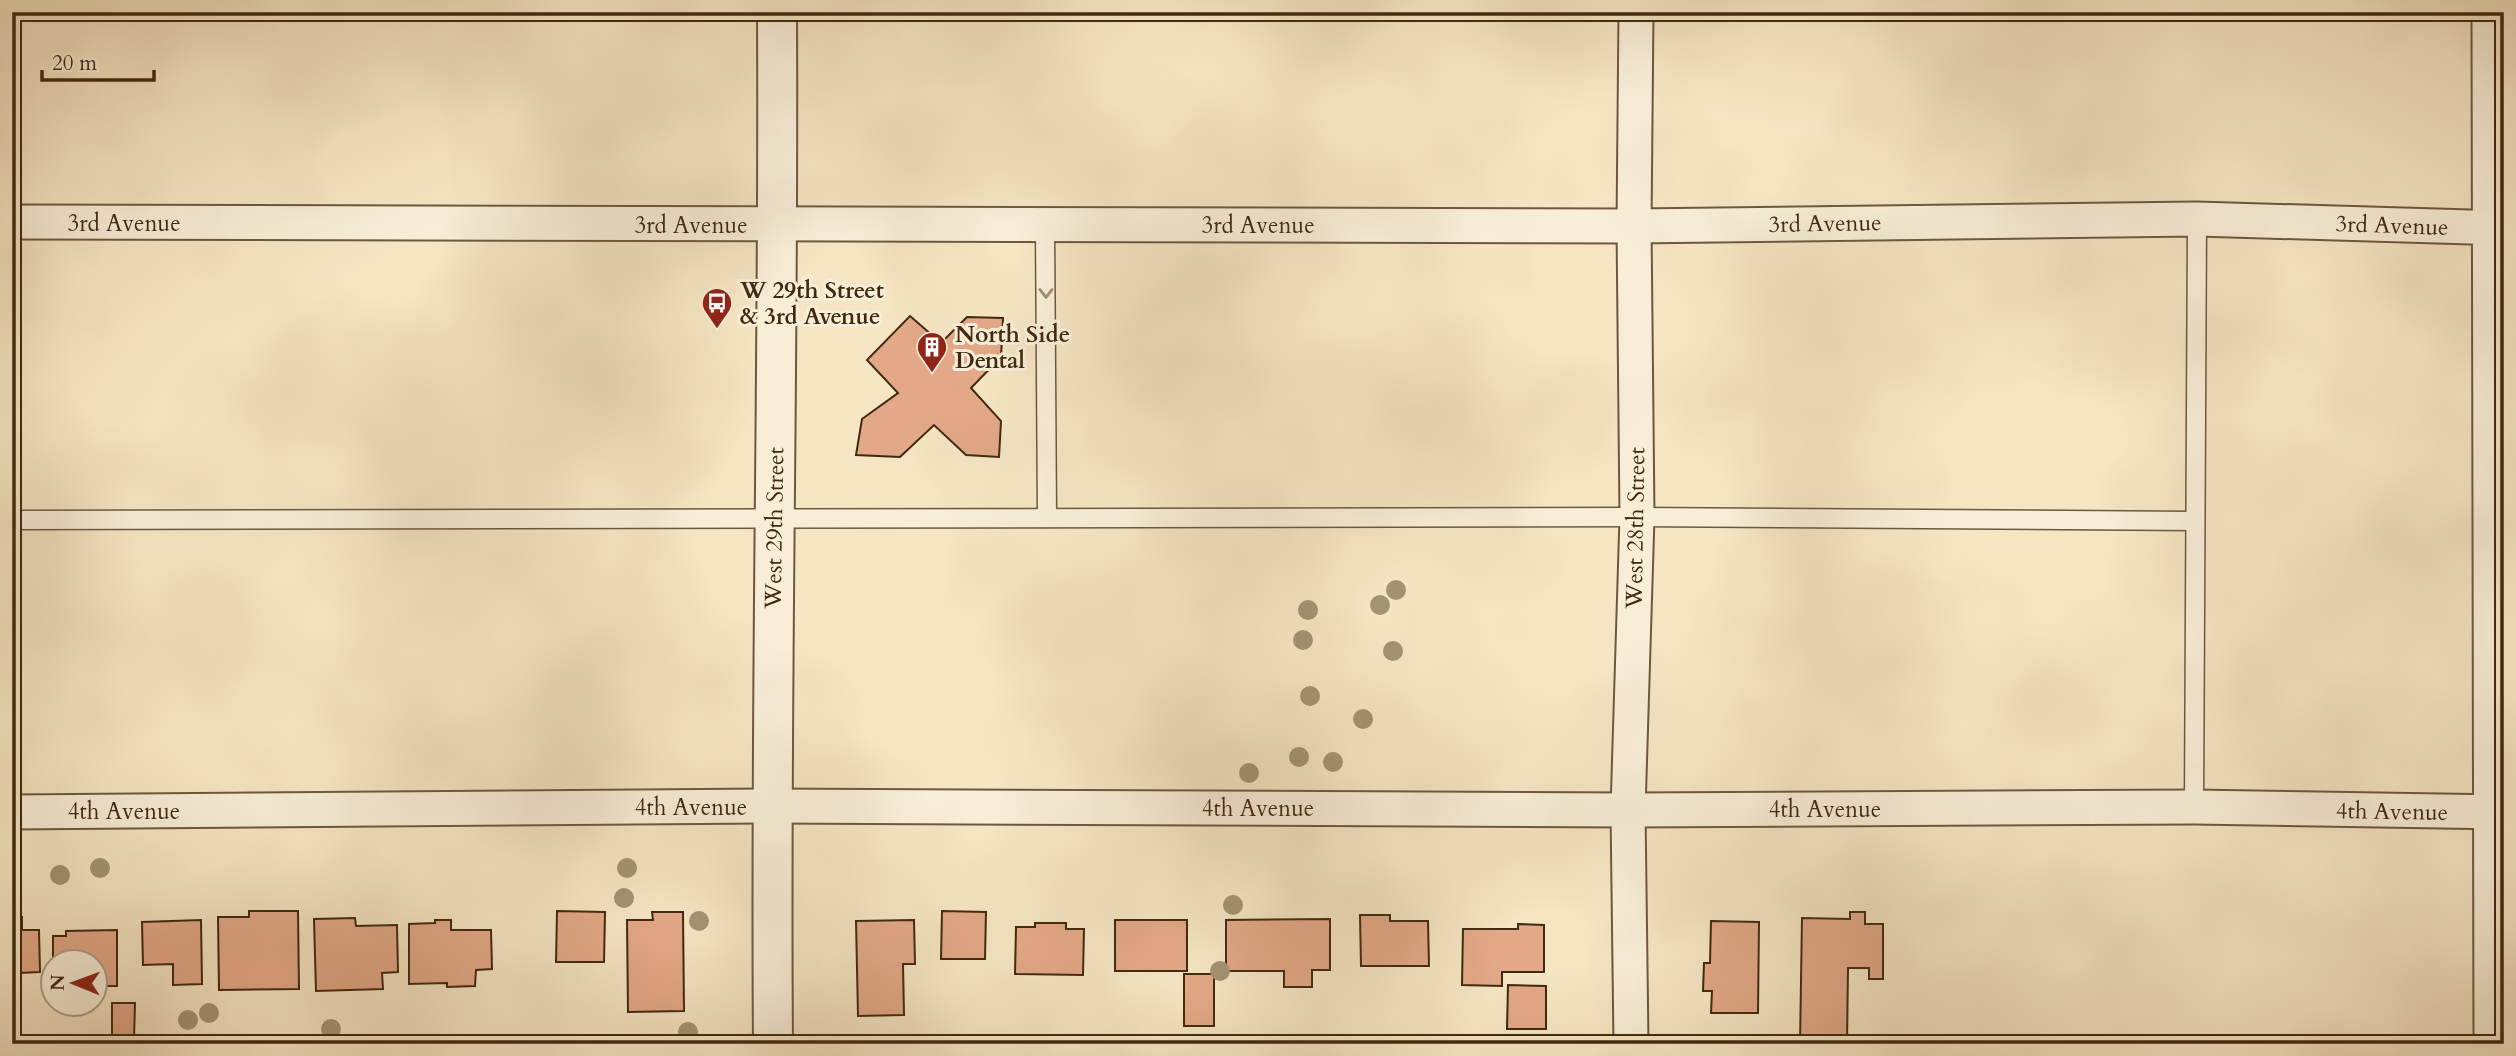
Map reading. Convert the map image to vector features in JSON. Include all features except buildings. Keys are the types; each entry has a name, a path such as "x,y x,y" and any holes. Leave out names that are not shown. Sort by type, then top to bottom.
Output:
{"street":[{"name":"West 29th Street","path":"773,1044 771,806 778,225 777,12"},
{"name":"West 28th Street","path":"1631,1044 1628,810 1637,517 1634,226 1636,12"},
{"path":"2489,12 2496,228 2497,812 2491,1044"},
{"name":"3rd Avenue","path":"12,222 1634,226 2197,219 2496,228"},
{"name":"4th Avenue","path":"12,812 771,806 1628,810 2194,807 2497,812"}],"lane":[{"path":"2194,807 2197,219"},
{"path":"1045,225 1047,516"},
{"path":"12,520 1047,516 2194,521"}],"place":[{"name":"W 29th Street & 3rd Avenue","path":"717,330"},
{"name":"North Side Dental","path":"932,374"}]}
